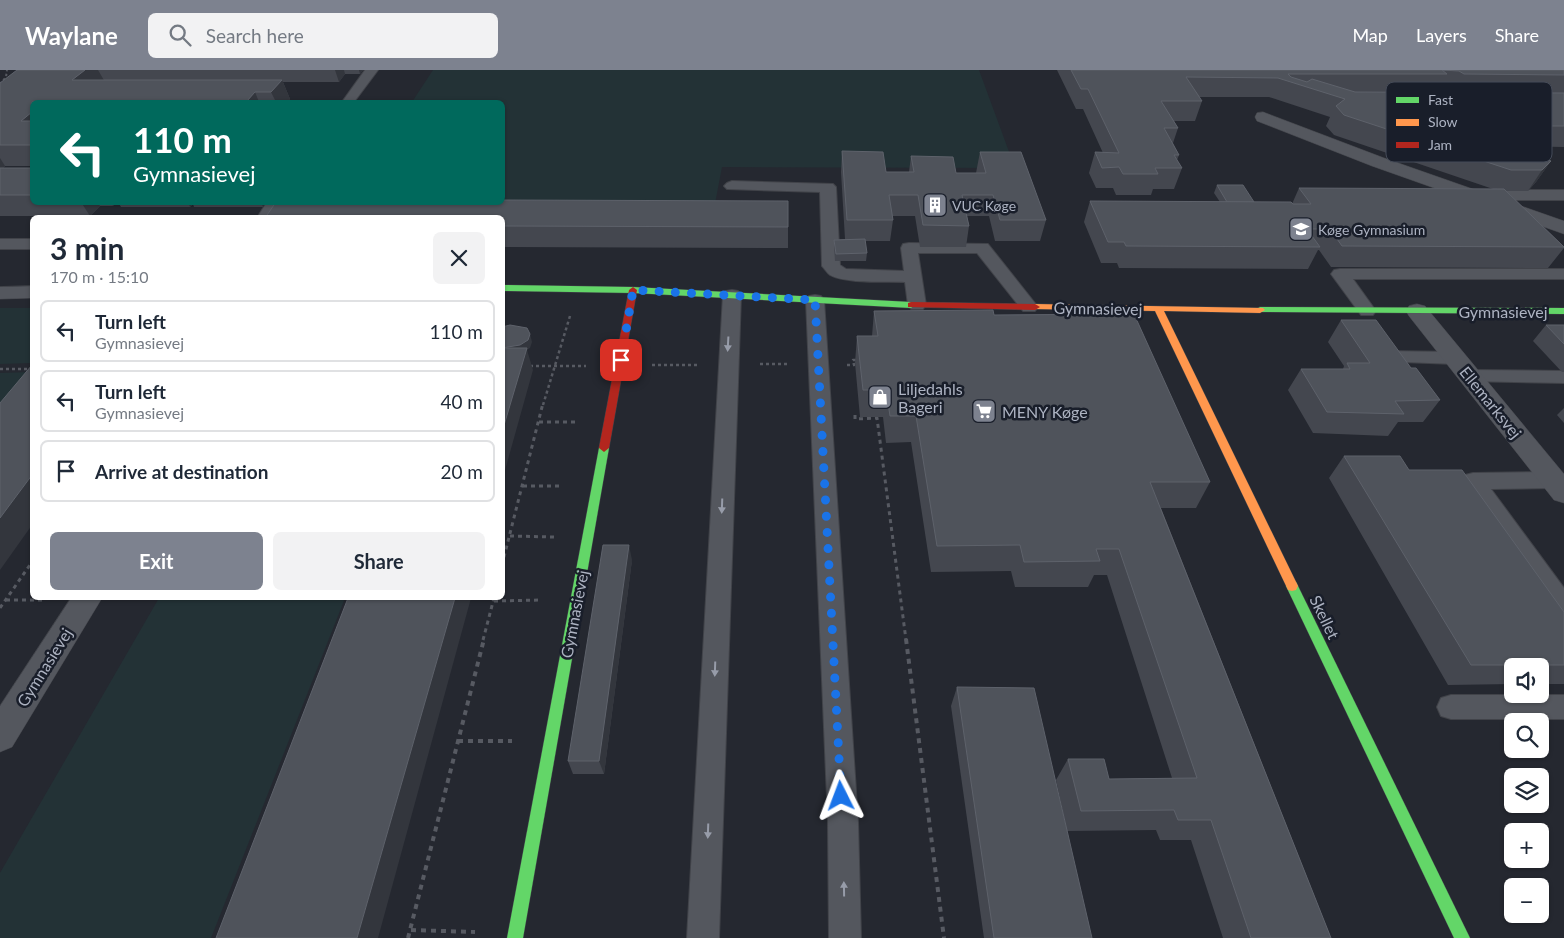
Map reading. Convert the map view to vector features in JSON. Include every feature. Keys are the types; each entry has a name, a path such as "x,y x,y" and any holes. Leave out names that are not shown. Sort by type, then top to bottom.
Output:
{"street":[{"path":"1263,117 1378,162 1564,228"},
{"name":"Gymnasievej","path":"505,288 633,290 917,305 1367,311 1564,311"},
{"name":"Gymnasievej","path":"515,935 633,290"},
{"path":"0,293 30,292"},
{"name":"Skellet","path":"1158,309 1462,938"},
{"name":"Ellemarksvej","path":"1417,311 1559,487"},
{"name":"Gymnasievej","path":"0,736 86,600"}],"lane":[{"path":"350,100 372,70"},
{"path":"732,186 828,187 831,266 835,271 844,274 913,277"},
{"path":"1495,204 1503,195 1561,191"},
{"path":"0,244 30,244"},
{"path":"917,305 909,248 982,248 1029,307"},
{"path":"1367,311 1340,274 1564,274"},
{"path":"703,938 732,295"},
{"path":"815,300 843,822 845,938"},
{"path":"1384,357 1564,377"},
{"path":"1559,487 1473,481 1564,607"},
{"path":"1450,708 1564,707"}],"path":[{"path":"0,84 6,77 7,70"},
{"path":"505,554 553,366 580,289"},
{"path":"848,365 849,374"},
{"path":"0,369 30,369"},
{"path":"854,410 855,418 877,418 944,938"},
{"path":"510,536 589,537"},
{"path":"0,608 30,565"},
{"path":"505,599 577,599"},
{"path":"408,938 494,600"},
{"path":"458,741 550,741"},
{"path":"410,930 515,935"}],"shaded area":[{"path":"433,70 979,70 1015,168 722,167 714,209 473,205 505,205 505,100 413,100"},
{"path":"0,308 30,308 30,363 0,364"},
{"path":"30,372 30,376 0,428 0,373"},
{"path":"158,600 344,600 211,938 0,938 0,873"}],"building":[{"path":"17,70 85,70 72,80 282,80 271,92 255,92 248,100 30,100 30,114 21,121 30,121 30,145 0,145 0,83"},
{"path":"1071,70 1442,70 1447,74 1288,74 1291,77 1307,82 1312,79 1355,92 1386,92 1386,129 1344,115 1336,106 1345,99 1278,78 1186,77 1202,101 1161,101 1178,128 1164,128 1179,155 1174,155 1182,168 1155,168 1158,174 1123,174 1119,167 1102,168 1095,152 1119,153 1088,89 1081,89"},
{"path":"1442,70 1564,70 1564,75 1464,74 1459,71"},
{"path":"1552,93 1564,93 1564,126 1552,126"},
{"path":"842,151 883,152 886,172 914,172 911,156 953,157 956,173 986,173 980,152 1021,152 1046,220 1000,220 993,195 962,195 969,226 923,225 918,195 889,195 893,220 847,220"},
{"path":"1487,162 1550,162 1542,170 1511,170"},
{"path":"0,168 30,168 30,195 0,195"},
{"path":"1217,185 1243,185 1254,202 1227,202"},
{"path":"1299,188 1504,189 1564,247 1342,246 1330,229 1307,229 1320,247 1126,246 1124,242 1108,242 1090,201 1291,202 1293,204 1311,204"},
{"path":"505,200 788,201 788,227 505,226 505,215 267,215 274,205 505,205"},
{"path":"865,239 867,253 836,254 834,240"},
{"path":"993,310 994,315 1134,314 1210,482 1150,482 1331,938 1251,938 1211,820 1178,820 1174,810 1081,811 1068,759 1104,759 1109,779 1197,778 1119,549 1096,549 1100,561 1024,562 1020,545 937,546 916,416 890,416 886,390 863,390 857,336 878,336 874,311"},
{"path":"1341,320 1376,320 1411,368 1416,368 1440,400 1395,401 1404,414 1327,412 1301,369 1350,369 1347,363 1370,363"},
{"path":"510,325 527,328 530,334 528,340 520,345 505,348 505,326"},
{"path":"1546,325 1564,325 1564,344"},
{"path":"505,348 527,348 505,422"},
{"path":"30,367 30,478 0,518 0,403"},
{"path":"1344,456 1400,456 1409,470 1462,470 1564,612 1564,665 1549,665 1549,658 1504,658 1504,665 1471,665"},
{"path":"603,545 629,545 599,761 568,761"},
{"path":"347,600 454,600 357,938 216,938"},
{"path":"957,687 1034,688 1092,938 994,938"}],"traffic: fast":[{"path":"505,288 633,290 911,305"},
{"path":"1260,310 1564,311"},
{"path":"515,938 604,448"},
{"path":"1292,586 1462,938"}],"traffic: slow":[{"path":"1035,307 1260,310"},
{"path":"1158,309 1292,586"}],"traffic: jam":[{"path":"604,448 633,290"},
{"path":"911,305 1035,307"}],"place":[{"name":"VUC Køge","path":"935,205"},
{"name":"Køge Gymnasium","path":"1301,229"},
{"name":"Liljedahls Bageri","path":"880,397"},
{"name":"MENY Køge","path":"984,411"}],"route":[{"path":"621,360 633,290 815,300 841,796"}]}
